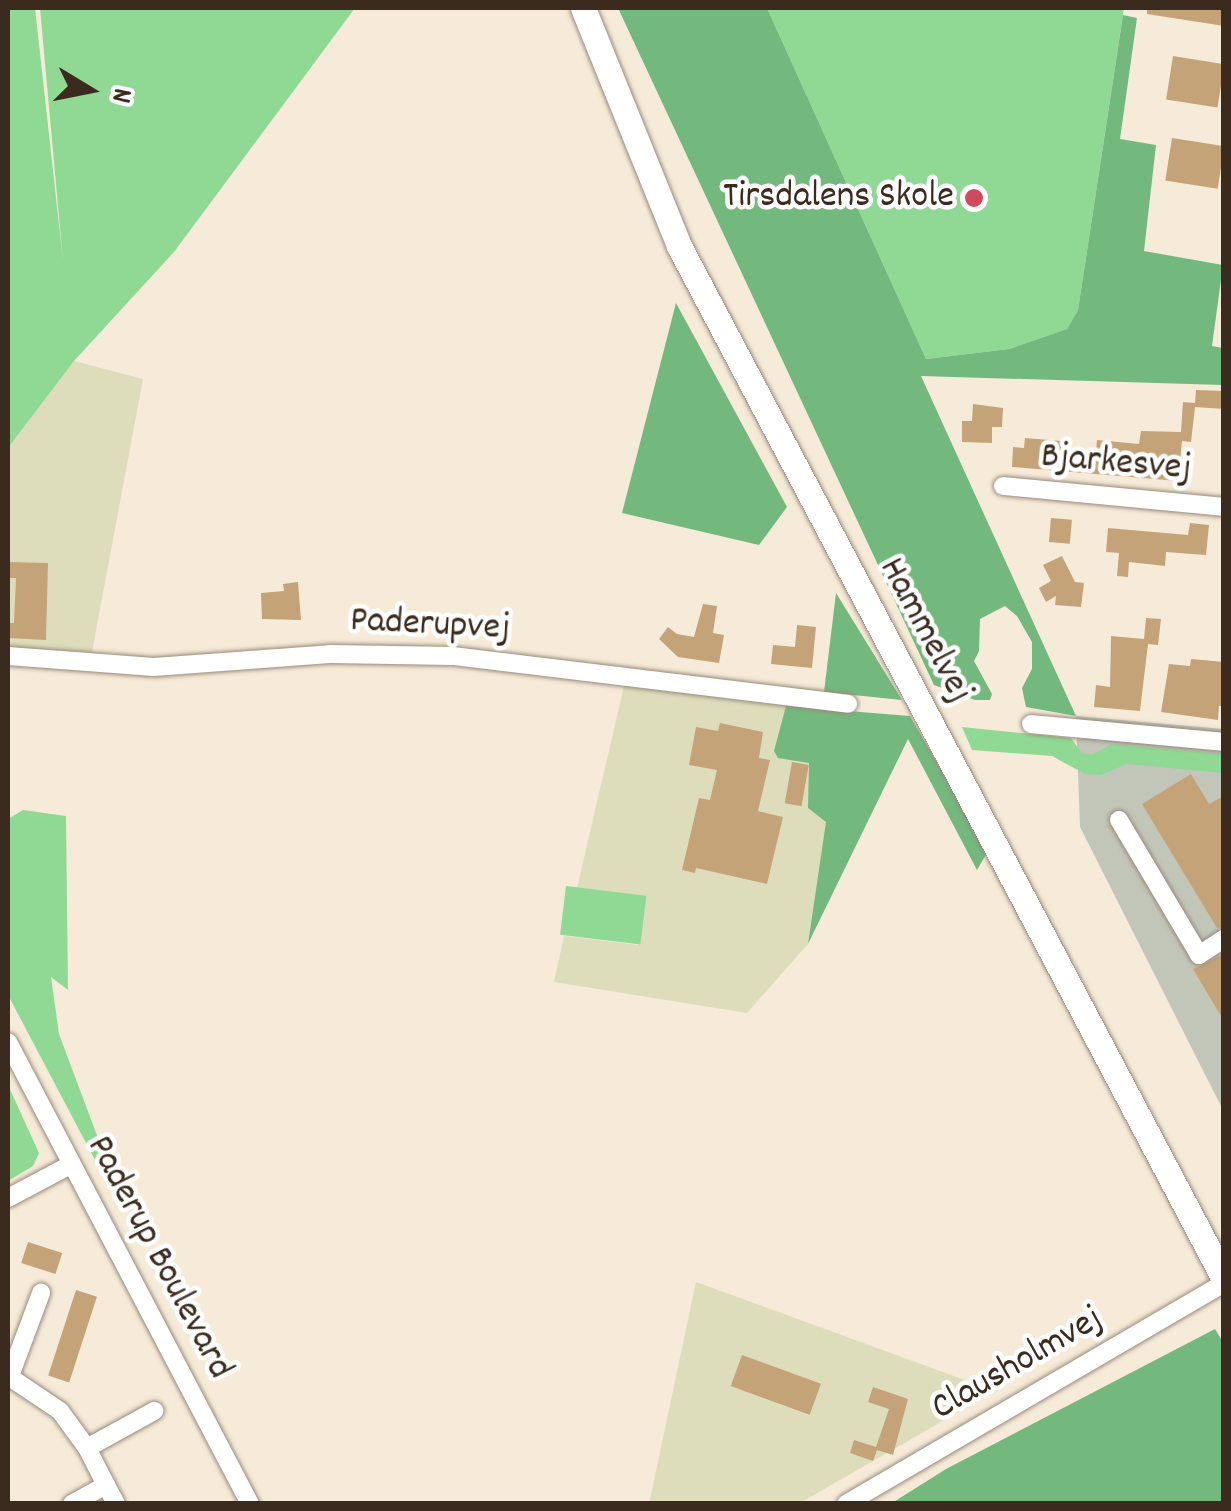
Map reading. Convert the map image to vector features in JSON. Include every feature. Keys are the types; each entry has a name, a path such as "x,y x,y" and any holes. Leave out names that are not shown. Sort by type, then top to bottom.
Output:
{"highway":[{"name":"Hammelvej","path":"584,8 678,246 1224,1281"}],"street":[{"name":"Bjarkesvej","path":"1003,486 1224,507"},
{"name":"Paderupvej","path":"8,656 154,667 330,654 453,656 848,704"},
{"path":"1032,724 1224,742"},
{"path":"1119,820 1198,954 1224,939"},
{"name":"Paderup Boulevard","path":"8,1042 250,1504"},
{"path":"8,1198 72,1164"},
{"name":"Clausholmvej","path":"846,1504 1224,1281"},
{"path":"40,1293 9,1376 60,1412 87,1448 116,1504"},
{"path":"87,1448 154,1411"},
{"path":"72,1504 106,1485"}],"shaded area":[{"path":"74,361 143,379 92,652 8,647 8,448"},
{"path":"624,686 824,710 839,819 808,944 747,1013 554,982 564,936 639,945 646,896 577,888"},
{"path":"1076,716 1223,729 1223,1110 1080,827"},
{"path":"696,1282 995,1391 800,1503 649,1504"}],"green space":[{"path":"8,8 35,8 63,261 40,8 355,8 174,252 74,361 8,448"},
{"path":"618,8 767,8 926,359 1009,349 1067,329 1078,310 1123,15 1137,18 1120,139 1156,145 1144,251 1223,265 1212,346 1223,348 1223,385 921,376 1076,716 1026,707 1022,688 1032,669 1032,642 1017,616 1005,606 980,619 979,651 974,661 992,694 990,700 975,700 934,685"},
{"name":"Tirsdalens Skole","path":"767,8 1124,8 1078,310 1067,329 1009,349 926,359"},
{"path":"676,303 787,507 759,545 622,513"},
{"path":"836,593 902,700 824,692"},
{"path":"786,706 910,716 988,851 977,870 908,739 808,944 826,822 808,808 809,763 778,758 774,751"},
{"path":"962,727 1071,738 1082,753 1092,755 1111,744 1223,754 1223,773 1127,764 1101,775 1085,774 1052,756 972,750"},
{"path":"23,810 66,816 68,990 51,977 59,1034 110,1170 95,1160 8,995 8,819"},
{"path":"566,886 646,896 640,945 560,935"},
{"path":"8,1085 39,1153 33,1166 8,1181"},
{"path":"1215,1329 1224,1344 1223,1503 892,1503 946,1469"}],"building":[{"path":"1147,8 1224,8 1224,26 1147,14"},
{"path":"1173,56 1224,64 1217,108 1166,99"},
{"path":"1172,138 1224,146 1218,189 1165,180"},
{"path":"1196,390 1224,391 1224,409 1195,407 1191,442 1182,441 1178,481 1012,467 1013,447 1024,448 1025,438 1062,441 1061,448 1096,452 1097,440 1139,444 1141,431 1181,432 1183,402 1195,403"},
{"path":"973,404 1003,408 1002,427 992,427 992,443 962,442 962,421 972,421"},
{"path":"1051,518 1072,520 1070,544 1049,542"},
{"path":"1190,523 1209,525 1206,555 1166,552 1165,566 1129,562 1128,577 1117,576 1119,553 1106,552 1108,528 1188,535"},
{"path":"1062,556 1075,582 1084,583 1081,607 1055,605 1056,596 1046,602 1039,588 1051,581 1043,565"},
{"path":"8,562 48,563 46,640 8,638 8,623 14,623 16,578 8,578"},
{"path":"298,582 301,620 262,619 261,593 284,591 283,584"},
{"path":"703,604 717,606 713,633 724,635 719,663 678,657 659,639 668,627 677,634 694,637"},
{"path":"1146,618 1161,619 1158,645 1148,644 1140,711 1094,707 1096,685 1110,687 1111,636 1144,639"},
{"path":"797,625 816,627 812,668 771,664 773,645 795,647"},
{"path":"1191,659 1224,662 1224,706 1219,706 1218,720 1161,712 1169,664 1190,666"},
{"path":"720,723 763,732 759,758 770,760 758,811 783,817 767,884 696,868 695,873 682,870 699,798 710,800 717,770 689,765 696,727 718,731"},
{"path":"792,762 809,765 801,806 785,803"},
{"path":"1191,774 1209,804 1224,796 1224,927 1217,928 1142,804"},
{"path":"1224,954 1224,1021 1193,969"},
{"path":"28,1242 62,1253 55,1274 21,1263"},
{"path":"76,1290 97,1297 69,1382 48,1376"},
{"path":"742,1355 821,1384 810,1415 731,1386"},
{"path":"873,1387 908,1399 893,1455 877,1450 873,1461 850,1453 854,1440 876,1447 889,1409 868,1402"}],"place":[{"name":"Tirsdalens Skole","path":"974,198"}]}
